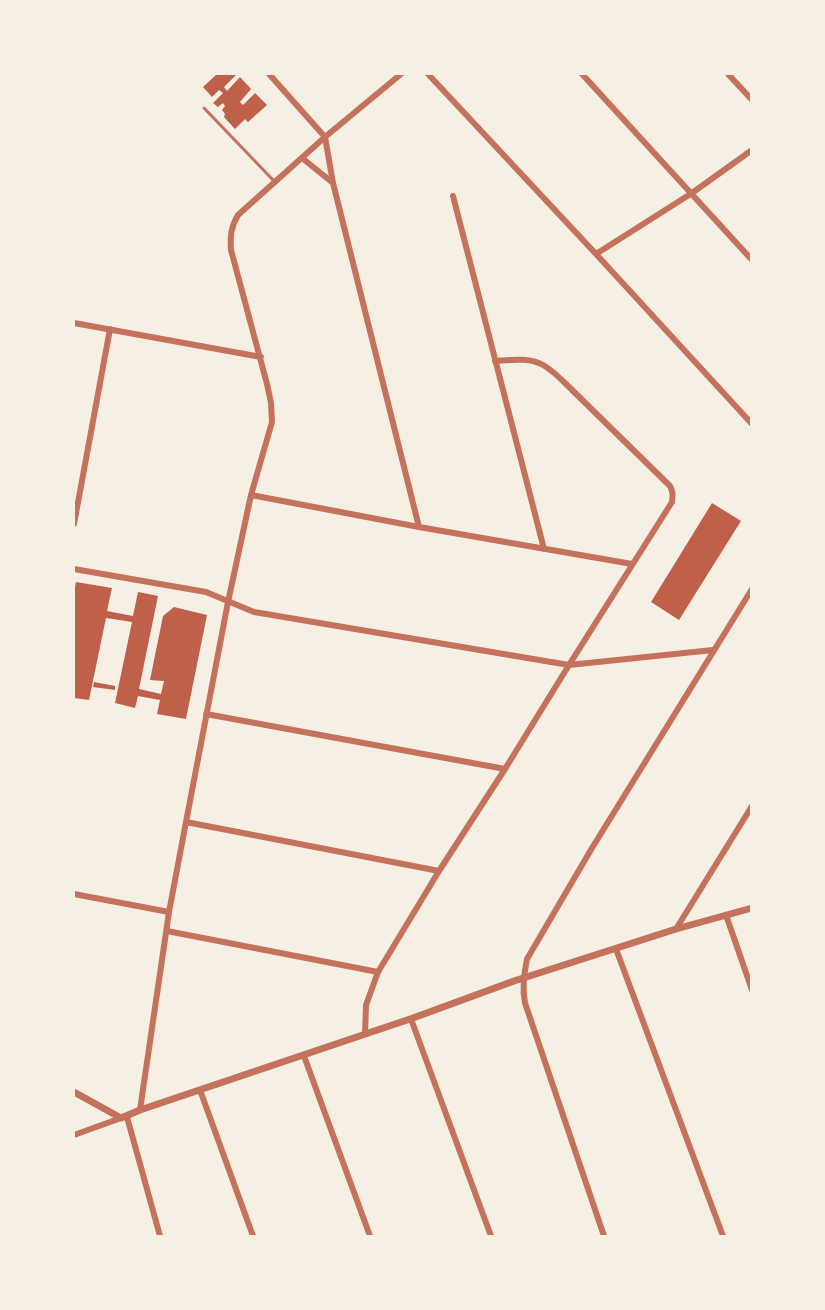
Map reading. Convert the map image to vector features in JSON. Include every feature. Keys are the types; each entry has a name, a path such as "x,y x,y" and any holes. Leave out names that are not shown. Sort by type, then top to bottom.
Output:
{"street":[{"path":"269,74 325,138 333,183 419,527"},
{"path":"140,1110 169,912 206,714 251,495 272,422 271,403 261,357 231,250 231,232 238,215 401,74"},
{"path":"428,74 752,424"},
{"path":"582,74 752,260"},
{"path":"728,74 752,100"},
{"path":"596,254 692,193 752,150"},
{"path":"302,158 333,183"},
{"path":"453,196 544,549"},
{"path":"74,322 261,357"},
{"path":"74,524 110,329"},
{"path":"365,1034 366,1005 378,972 439,871 506,770 672,502 672,489 566,384 543,365 531,361 495,361"},
{"path":"251,495 632,564"},
{"path":"74,569 206,592 254,612 569,665 713,650"},
{"path":"604,1236 525,1003 523,978 527,959 592,848 752,589"},
{"path":"206,714 506,770"},
{"path":"676,929 752,806"},
{"path":"186,822 439,871"},
{"path":"74,894 169,912"},
{"path":"74,1135 140,1110 304,1056 523,978 676,929 752,908"},
{"path":"726,915 752,990"},
{"path":"167,931 378,972"},
{"path":"616,949 723,1236"},
{"path":"411,1019 491,1236"},
{"path":"304,1056 370,1236"},
{"path":"200,1090 253,1236"},
{"path":"74,1092 124,1117 160,1236"}],"lane":[{"path":"204,108 275,182"}],"building":[{"path":"217,74 237,74 224,87 227,91 240,77 251,89 240,102 243,105 255,93 267,105 248,122 245,119 235,129 224,117 223,103 218,107 213,103 223,93 219,90 212,97 203,87"},
{"path":"712,503 741,521 679,620 651,602"},
{"path":"76,582 112,588 107,611 133,616 138,592 158,596 139,689 161,694 164,681 150,680 163,616 174,607 207,615 186,719 157,714 160,700 138,696 135,708 115,703 132,622 106,618 89,700 74,698 74,592"},
{"path":"94,682 115,686 115,690 93,687"}]}
